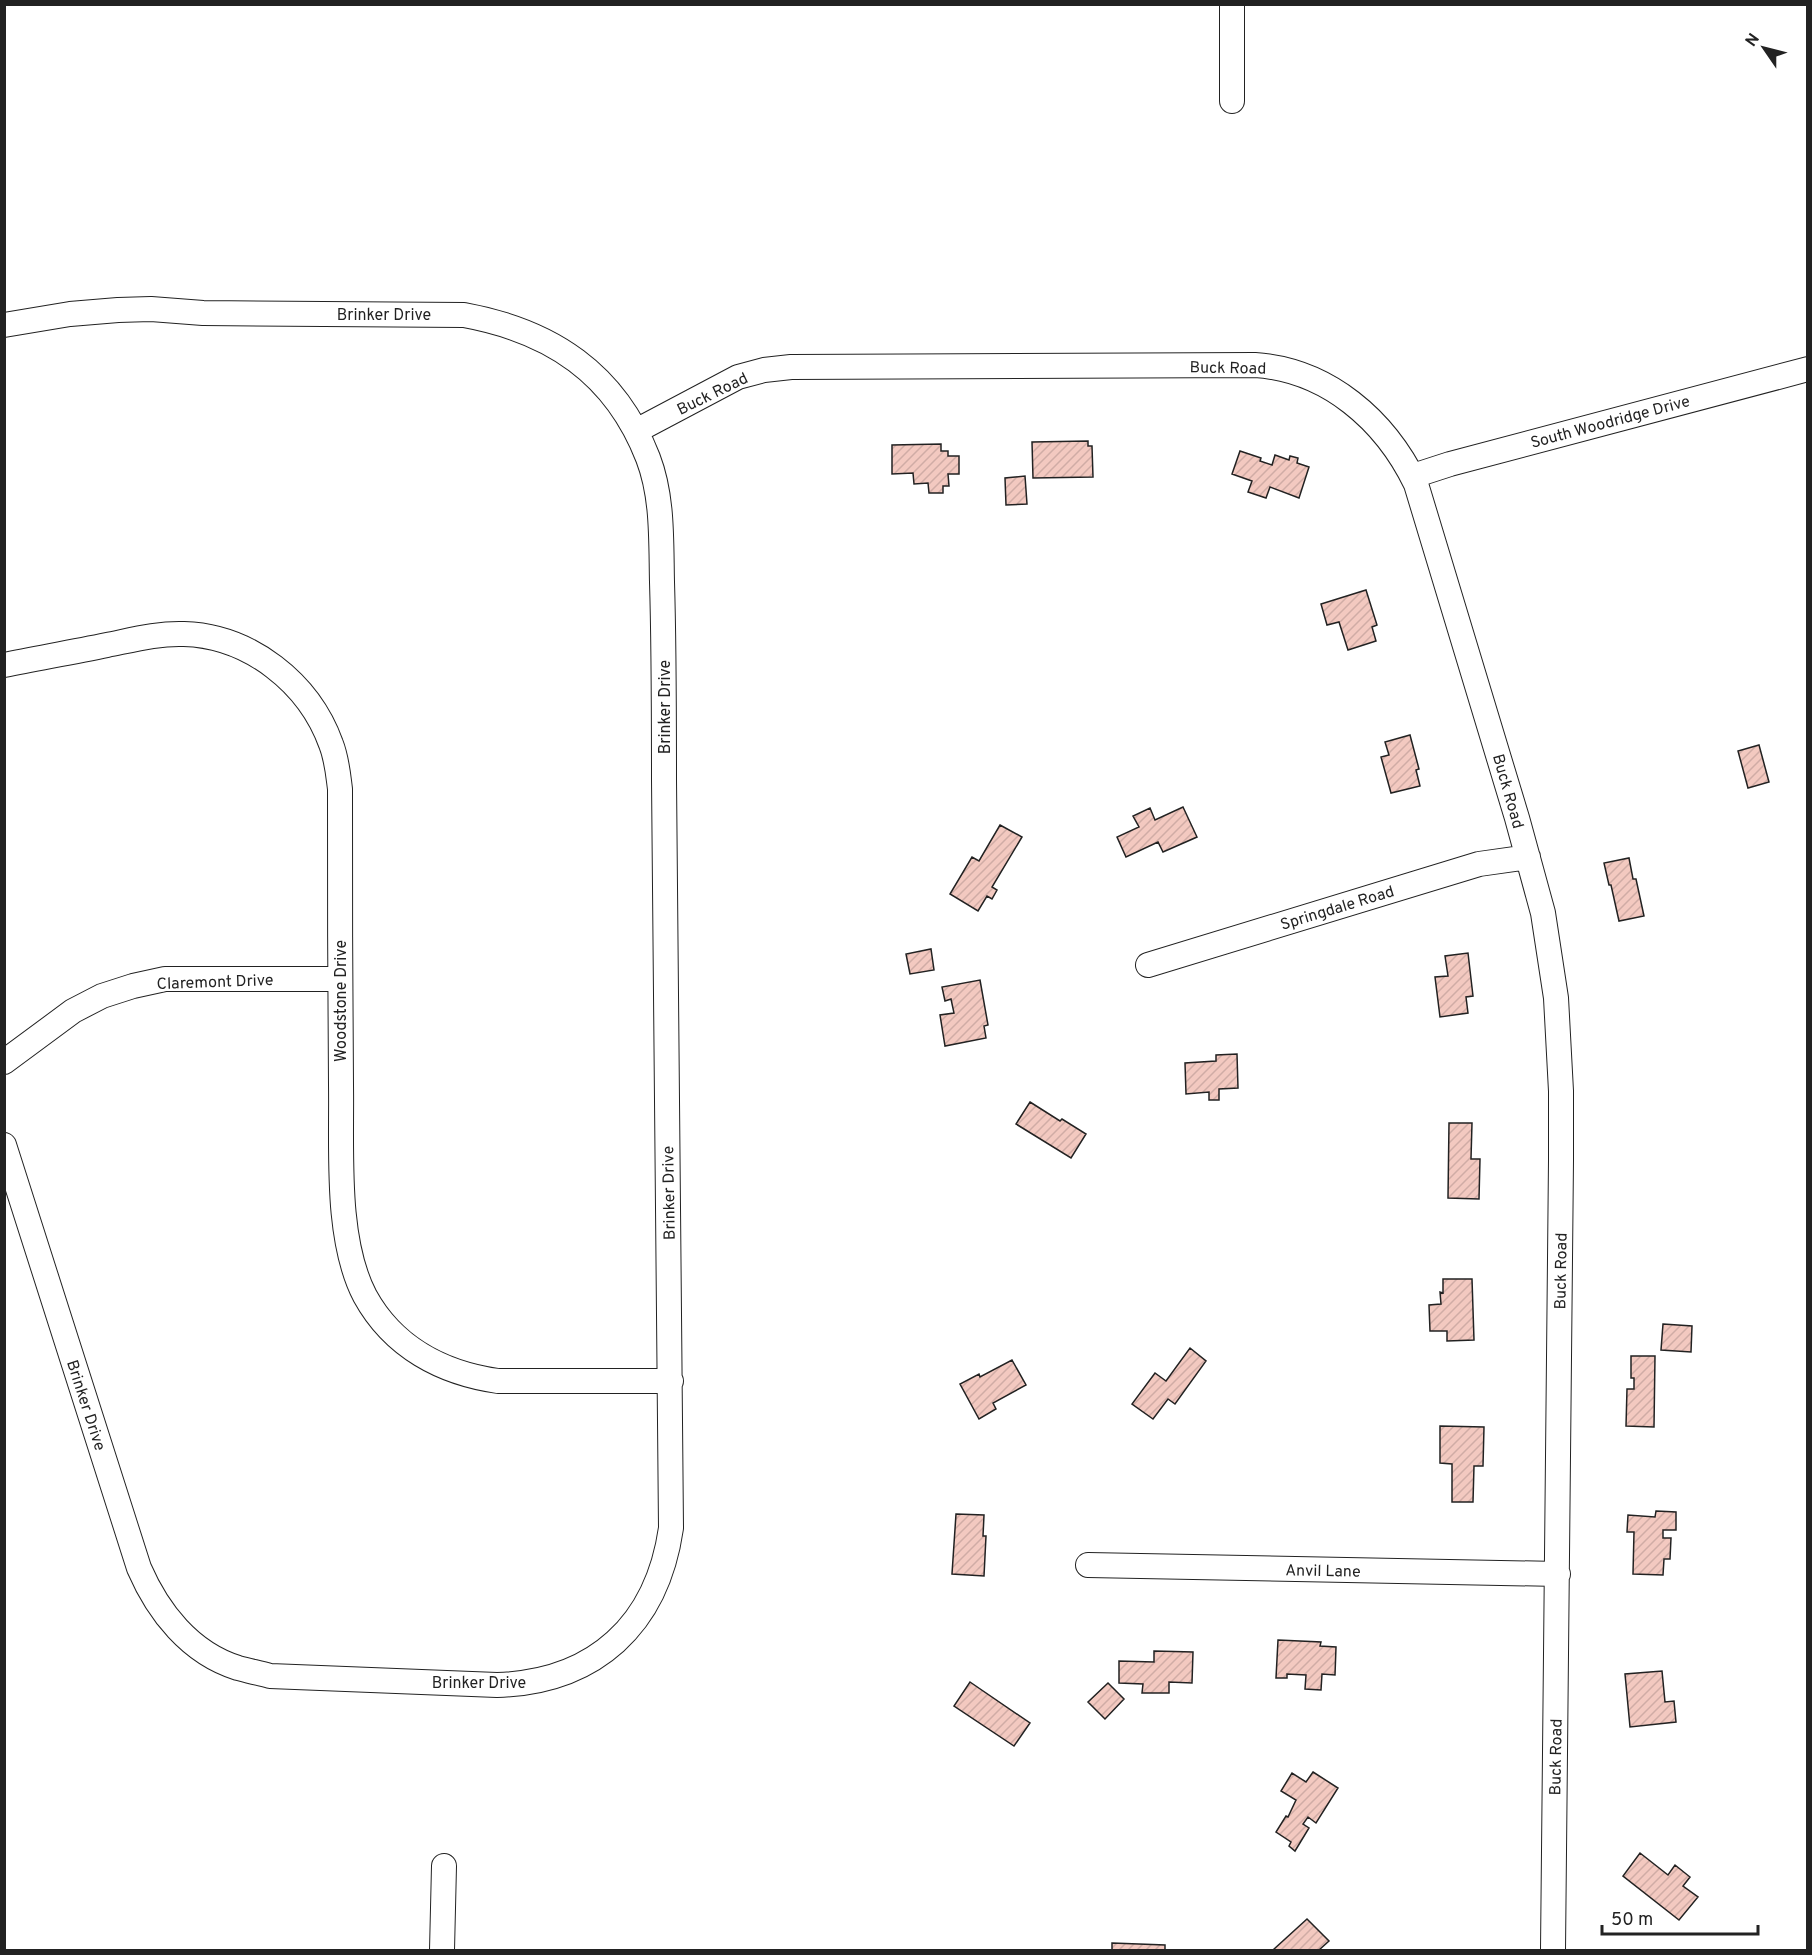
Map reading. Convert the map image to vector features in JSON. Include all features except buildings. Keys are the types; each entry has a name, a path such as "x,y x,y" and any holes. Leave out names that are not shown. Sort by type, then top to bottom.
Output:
{"street":[{"path":"1232,4 1232,101"},
{"name":"Brinker Drive","path":"4,325 70,314 151,309 203,313 464,315 524,330 560,349 600,382 620,405 636,431 649,460 660,505 671,1381 671,1528 668,1552 662,1575 639,1616 607,1650 577,1668 543,1680 520,1684 270,1676 237,1668 216,1658 188,1639 158,1605 139,1568 4,1145"},
{"name":"Buck Road","path":"636,431 730,381 764,370 1255,365 1312,378 1346,398 1385,433 1402,457 1416,484 1528,857 1543,913 1556,999 1561,1091 1553,1950"},
{"name":"South Woodridge Drive","path":"1413,476 1450,464 1808,369"},
{"name":"Woodstone Drive","path":"4,665 155,635 184,634 218,639 250,651 270,663 303,694 317,713 331,744 340,789 343,1186 346,1237 356,1276 366,1297 386,1325 403,1342 432,1362 475,1378 498,1381 671,1381"},
{"name":"Springdale Road","path":"1148,965 1479,864 1528,857"},
{"name":"Claremont Drive","path":"4,1062 73,1011 102,996 133,986 165,979 340,979"},
{"name":"Anvil Lane","path":"1089,1565 1558,1574"},
{"path":"442,1950 444,1866"}]}
